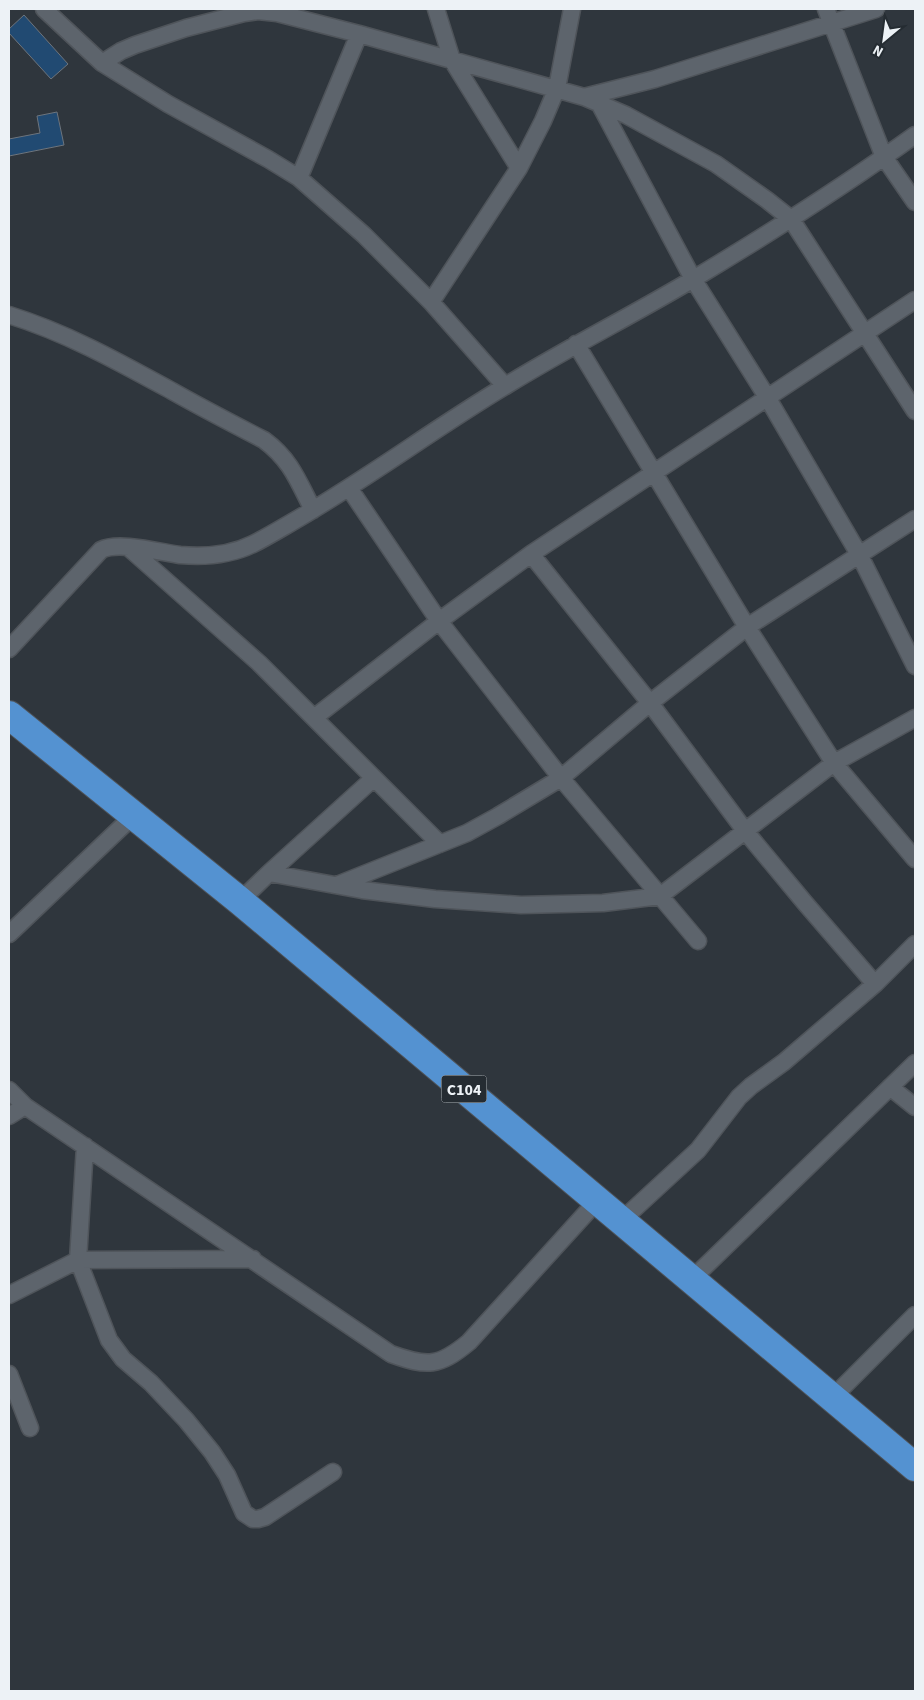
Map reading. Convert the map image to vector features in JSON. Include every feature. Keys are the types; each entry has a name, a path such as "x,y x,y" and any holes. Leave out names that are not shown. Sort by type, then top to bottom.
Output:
{"highway":[{"name":"C104","path":"9,715 132,816 240,901 915,1468"}],"street":[{"path":"44,9 102,63 168,104 299,178 364,235 432,302 505,386"},
{"path":"436,9 452,60 519,168"},
{"path":"432,302 519,168 543,121 557,88 572,9"},
{"path":"592,100 655,79 829,15 876,9"},
{"path":"102,63 121,51 148,40 228,17 269,10 557,88 592,100 626,115 716,164 791,219 915,411"},
{"path":"829,15 884,157 915,202"},
{"path":"299,178 359,34"},
{"path":"592,100 693,279 767,397 860,556 915,666"},
{"path":"9,649 101,550 114,546 182,555 216,554 252,545 349,488 505,386 693,279 791,219 915,135"},
{"path":"315,717 439,621 530,554 915,300"},
{"path":"9,315 75,340 264,440 275,448 288,462 313,510"},
{"path":"576,344 747,627 834,763 915,859"},
{"path":"349,488 439,621 561,778 698,940"},
{"path":"337,885 467,833 561,778 650,703 747,627 860,556 915,518"},
{"path":"128,547 225,632 315,717 440,844"},
{"path":"530,554 650,703 746,832 875,984"},
{"path":"269,873 435,899 521,905 604,902 660,896 834,763 915,718"},
{"path":"240,901 374,778"},
{"path":"9,934 132,816"},
{"path":"621,1221 684,1164 751,1086 784,1062 875,984 915,944"},
{"path":"691,1280 915,1063"},
{"path":"890,1087 915,1107"},
{"path":"9,1090 25,1106 391,1354 413,1362 434,1363 454,1354 469,1342 597,1201"},
{"path":"9,1116 25,1106"},
{"path":"85,1146 78,1260 101,1324 109,1340 124,1359 151,1383 186,1420 212,1452 227,1475 244,1513 258,1519 265,1517 333,1472"},
{"path":"9,1295 78,1260 253,1259"},
{"path":"832,1398 915,1315"},
{"path":"9,1374 30,1428"}],"building":[{"path":"24,15 68,64 51,79 9,33 9,29"},
{"path":"57,112 64,145 9,156 9,139 40,133 37,116"}]}
